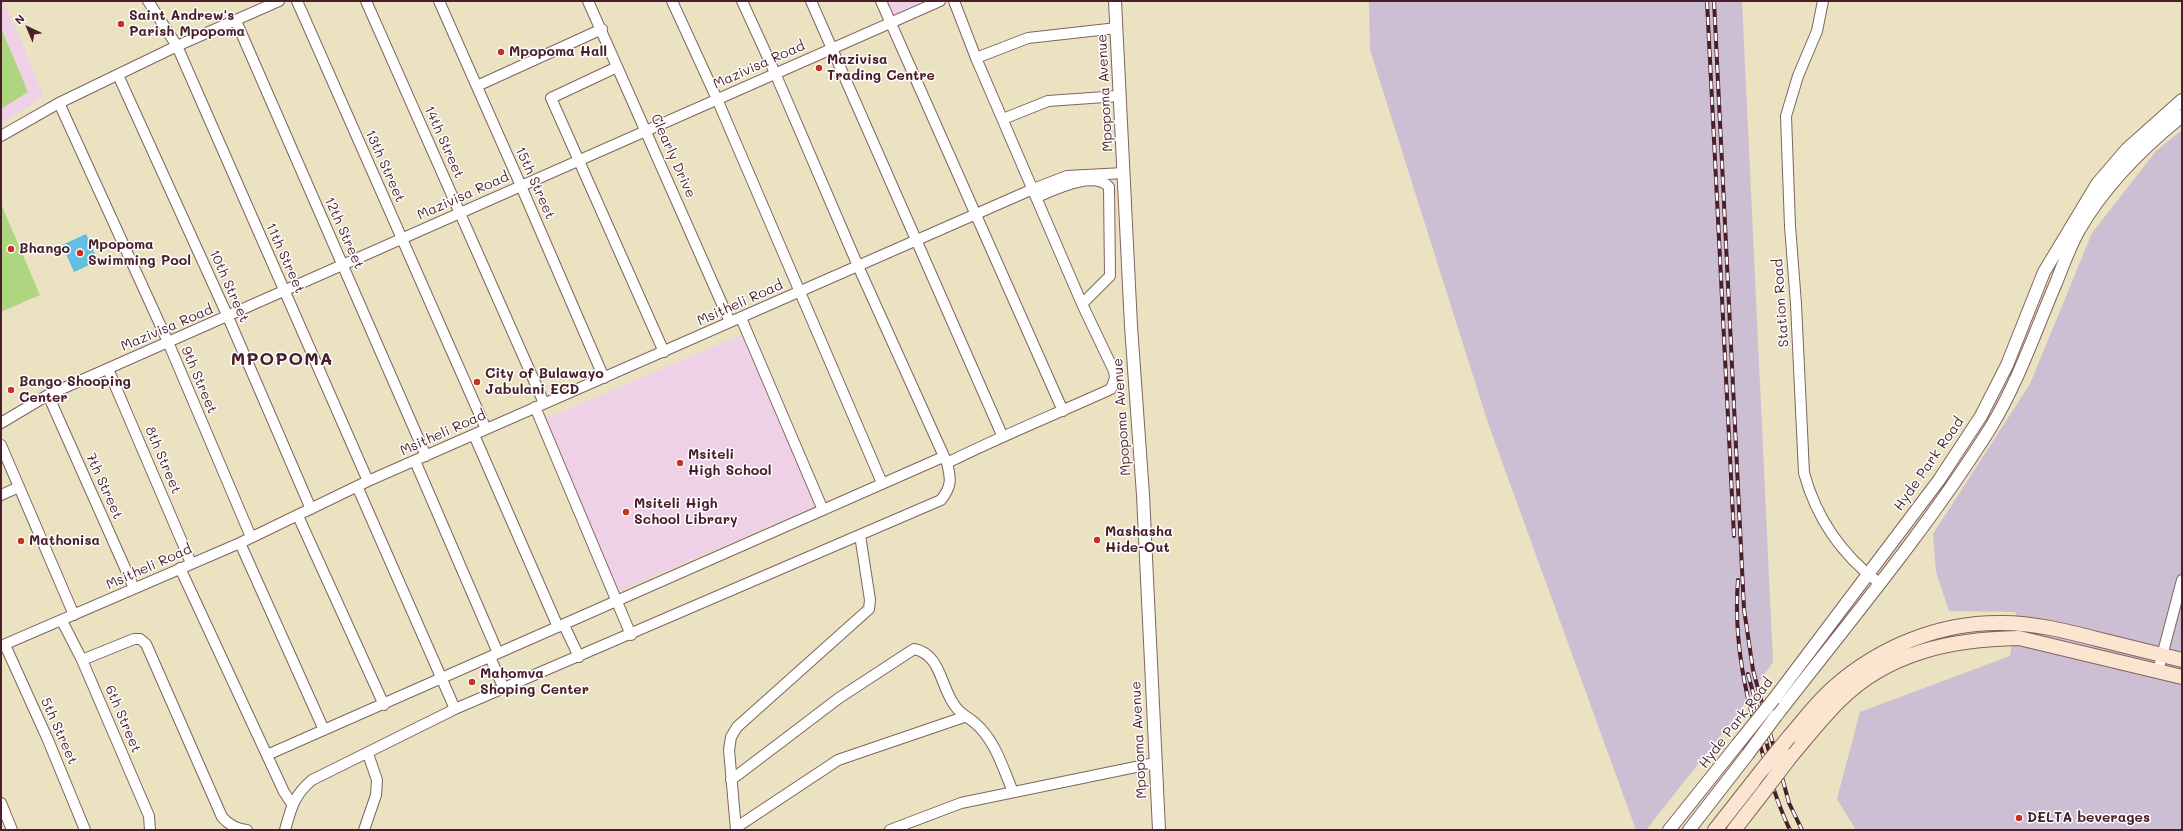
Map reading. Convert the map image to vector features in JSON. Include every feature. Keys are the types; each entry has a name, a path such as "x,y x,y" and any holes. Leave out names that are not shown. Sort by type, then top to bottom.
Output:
{"main road":[{"path":"1715,830 1789,737 1832,689 1854,671 1903,644 1937,631 1970,625 2002,623 2028,625 2054,629 2182,660"},
{"path":"1734,830 1792,756 1840,700 1861,683 1889,665 1930,648 1971,640 2019,638 2182,677"}],"street":[{"name":"11th Street","path":"148,1 177,46 368,481"},
{"path":"1,136 59,104 177,46 279,1"},
{"name":"13th Street","path":"297,1 486,429"},
{"name":"14th Street","path":"366,1 460,214 540,405 631,635"},
{"name":"15th Street","path":"439,1 604,378"},
{"name":"Clearly Drive","path":"588,1 647,130 730,322"},
{"path":"672,1 717,99 882,483"},
{"path":"285,830 292,804 300,790 312,780 368,754 455,709 631,635 941,500 950,488 951,481 945,460 742,1"},
{"path":"811,1 918,240 1002,436"},
{"path":"881,1 1063,411"},
{"name":"Mazivisa Road","path":"1,423 48,395 228,317 940,1"},
{"path":"267,755 441,680 494,655 882,483 945,460 1063,411 1111,389 1115,378 1114,371 1082,304 976,58 954,1"},
{"name":"Mpopoma Avenue","path":"1115,1 1131,326 1143,496 1159,830"},
{"name":"Station Road","path":"1823,1 1817,31 1798,76 1786,116 1790,226 1796,304 1804,472 1811,497 1823,521 1839,543 1868,575 1879,583"},
{"name":"12th Street","path":"236,21 426,456"},
{"path":"976,58 1028,38 1117,28"},
{"path":"477,86 602,29"},
{"path":"617,67 551,98 664,352"},
{"name":"10th Street","path":"118,75 228,317 312,509"},
{"path":"1003,119 1048,102 1120,96"},
{"name":"Hyde Park Road","path":"1669,830 1774,699 1939,480 1981,416 2007,365 2044,272 2093,190 2127,149 2182,100"},
{"name":"9th Street","path":"59,104 168,342 251,537"},
{"name":"Hyde Park Road","path":"1689,830 1879,583 1967,464 2013,388 2075,238 2094,206 2112,182 2139,152 2182,116"},
{"name":"Msitheli Road","path":"3,646 240,543 357,486 540,405 976,215 1035,193 1067,176 1124,173"},
{"path":"1035,193 1073,182 1101,182 1109,187 1110,276 1082,304"},
{"path":"741,318 823,510"},
{"name":"8th Street","path":"108,369 191,563"},
{"name":"7th Street","path":"48,395 134,588"},
{"path":"474,435 561,626 579,657"},
{"path":"1,444 74,615"},
{"path":"415,461 494,655 504,689"},
{"path":"357,486 455,709"},
{"path":"1,495 19,487"},
{"path":"298,516 384,705"},
{"path":"860,535 870,600 869,609 737,727 731,737 729,750 736,829 838,760 964,717"},
{"path":"240,543 324,730"},
{"path":"180,568 267,755 292,804"},
{"path":"2158,671 2182,580"},
{"name":"6th Street","path":"62,621 82,660 150,816 150,830"},
{"path":"82,660 134,639 140,639 146,644 222,817 227,823 239,829 247,830"},
{"name":"5th Street","path":"3,646 48,740 85,830"},
{"path":"731,780 839,698 914,650 923,651 933,659 953,703 964,717 975,722 997,752 1013,792"},
{"path":"364,830 376,795 377,780 368,754"},
{"path":"890,830 961,803 1156,763"},
{"path":"1,803 12,830"}],"shaded area":[{"path":"1,1 4,1 44,96 1,124"},
{"path":"885,1 925,1 892,17"},
{"path":"1369,1 1742,1 1773,662 1735,717 1646,830 1636,830 1489,426 1370,50"},
{"path":"2182,130 2182,830 1856,830 1837,799 1860,712 2010,656 2016,612 1949,611 1936,572 1933,534 2030,384 2092,233 2156,151"},
{"name":"Msiteli High School","path":"741,335 816,506 619,591 543,420"}],"green space":[{"path":"1,28 28,92 1,109"},
{"name":"Bhango","path":"1,204 40,295 1,312"}],"water":[{"name":"Mpopoma Swimming Pool","path":"86,234 98,261 74,272 62,245"}],"railway":[{"path":"1707,1 1734,536"},
{"path":"1714,1 1744,609 1753,670 1789,803 1802,830"},
{"path":"1738,580 1737,625 1746,691 1757,734 1778,803 1790,830"},
{"path":"1748,674 1771,759"}],"place":[{"name":"Saint Andrew's Parish Mpopoma","path":"121,24"},
{"name":"Mpopoma Hall","path":"501,52"},
{"name":"Mazivisa Trading Centre","path":"819,68"},
{"name":"Bhango","path":"11,249"},
{"name":"Mpopoma Swimming Pool","path":"80,253"},
{"name":"City of Bulawayo Jabulani ECD","path":"477,382"},
{"name":"Bango Shooping Center","path":"11,390"},
{"name":"Msiteli High School","path":"680,463"},
{"name":"Msiteli High School Library","path":"626,512"},
{"name":"Mashasha Hide-Out","path":"1097,540"},
{"name":"Mathonisa","path":"21,541"},
{"name":"Mahomva Shoping Center","path":"472,682"},
{"name":"DELTA beverages","path":"2019,818"}],"district":[{"name":"MPOPOMA","path":"282,359"}]}
